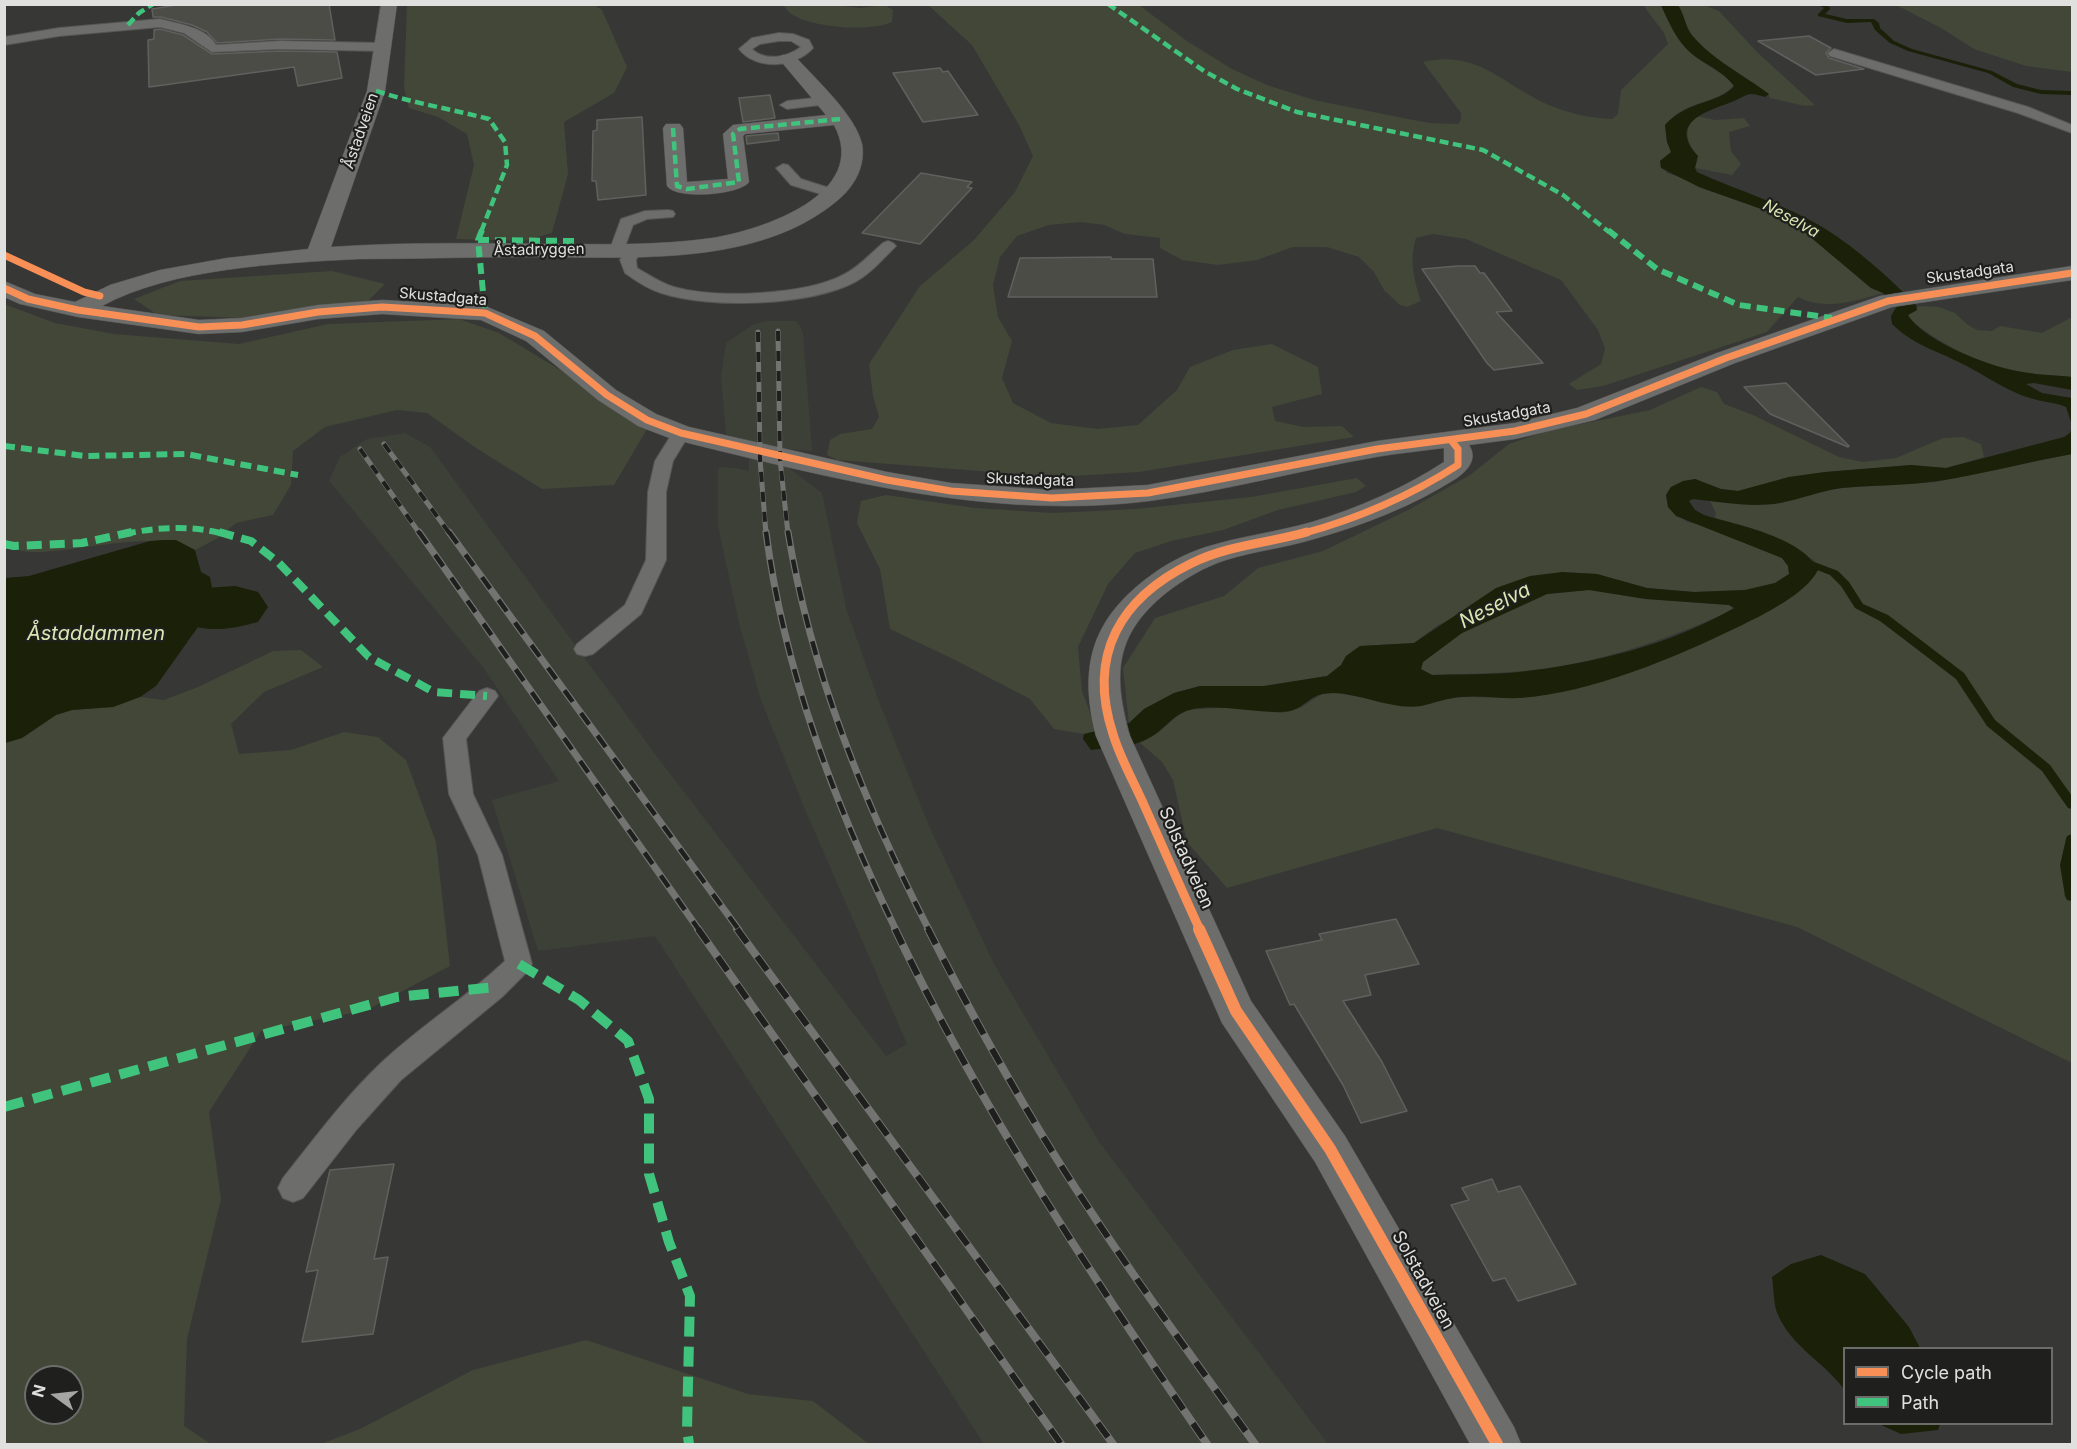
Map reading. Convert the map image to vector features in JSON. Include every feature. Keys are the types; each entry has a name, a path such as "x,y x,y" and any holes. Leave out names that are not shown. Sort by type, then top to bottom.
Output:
{"street":[{"name":"Åstadveien","path":"317,254 376,91 388,4"},
{"name":"Åstadryggen","path":"78,310 100,296 165,274 317,254 677,248 738,239 784,225 834,194 852,169 853,146 850,133 840,119 788,59"},
{"path":"673,128 677,186 687,189 739,182 733,134 740,129 840,119"},
{"name":"Skustadgata","path":"4,288 28,299 78,310 199,327 242,325 318,312 382,307 485,314 535,336 607,395 647,420 681,434 887,480 951,491 1052,498 1148,493 1377,449 1515,431 1586,414 1726,358 1900,299 2073,273"},
{"name":"Solstadveien","path":"1451,440 1458,448 1458,465 1418,489 1306,533 1203,558 1153,588 1127,614 1110,640 1105,663 1104,686 1107,713 1113,736 1236,1011 1330,1149 1497,1444"}],"lane":[{"path":"4,40 59,32 160,23 188,30 210,42 212,48 280,45 382,47"},
{"path":"755,25 768,38"},
{"path":"768,38 792,38 805,43 807,48 800,55 788,59 759,59 749,56 746,49 748,45 768,38"},
{"path":"1834,53 2044,117 2073,129"},
{"path":"787,105 823,100"},
{"path":"783,168 796,182 834,194"},
{"path":"668,214 645,215 626,222 626,250 630,270 645,281 669,290 710,297 782,296 842,282 861,272 888,246"},
{"path":"585,649 633,609 656,560 657,492 664,461 681,434"},
{"path":"292,1188 347,1120 406,1059 496,987 519,964 490,855 461,794 454,738 487,696"}],"shaded area":[{"path":"592,4 602,10 627,67 614,93 564,122 568,174 552,233 524,241 456,239 474,165 467,134 438,117 409,108 404,88 407,5"},
{"path":"783,5 836,5 860,8 885,5 893,10 892,22 857,28 828,26 802,19 792,14"},
{"path":"928,5 1139,5 1187,41 1232,69 1267,85 1314,100 1430,123 1458,124 1461,120 1461,113 1423,62 1441,59 1472,64 1549,105 1584,116 1612,119 1618,114 1621,90 1668,44 1664,33 1643,5 1661,5 1674,31 1687,49 1734,85 1720,96 1683,110 1665,125 1667,142 1672,152 1660,161 1667,173 1767,211 1802,230 1871,288 1883,293 1830,304 1798,297 1767,332 1603,386 1577,390 1569,384 1601,364 1605,349 1598,330 1561,280 1466,239 1433,234 1416,238 1413,270 1421,301 1407,307 1400,305 1384,290 1374,272 1359,257 1327,247 1293,247 1257,260 1218,265 1182,260 1160,248 1160,238 1125,234 1104,225 1081,222 1049,225 1017,236 1000,257 993,285 998,317 1012,341 1002,378 1013,403 1051,423 1098,429 1138,425 1177,390 1190,367 1233,350 1272,344 1318,367 1322,394 1272,407 1275,421 1304,427 1342,426 1354,437 1139,472 1056,477 838,460 827,455 830,440 840,434 872,429 879,417 873,396 869,364 920,286 974,240 1015,192 1033,156 1019,125 972,45"},
{"path":"1678,5 1704,5 1719,11 1757,52 1815,105 1805,106 1770,98 1768,94 1699,43 1689,31"},
{"path":"1896,5 2072,5 2072,72 2026,66 1974,49 1941,28"},
{"path":"1697,116 1715,120 1744,118 1750,126 1729,132 1731,151 1741,164 1732,175 1695,168 1698,156 1689,141 1688,131"},
{"path":"332,271 385,284 368,301 246,318 158,315 134,299 180,281"},
{"path":"4,304 55,323 114,334 239,344 328,324 459,319 499,333 650,424 614,485 542,489 476,448 427,413 397,410 325,427 293,451 291,485 273,515 236,523 218,538 195,550 180,544 140,541 49,551 25,551 5,546"},
{"path":"1917,307 1939,307 1955,313 1977,330 1992,331 2000,326 2042,333 2072,317 2072,377 2003,368 1960,352 1934,337 1910,319 1908,315 1917,310"},
{"path":"768,321 795,321 803,334 812,451 790,449 790,469 822,493 846,608 878,699 929,826 994,964 1099,1142 1328,1444 984,1444 655,936 538,951 492,800 559,781 485,670 329,481 340,457 367,439 405,433 430,447 655,754 886,1056 907,1044 804,807 761,700 739,623 718,526 718,469 721,467 749,471 749,441 726,434 721,377 726,343 754,324"},
{"path":"1701,387 1717,392 1724,404 1753,415 1839,457 1863,462 1896,458 1943,438 1963,437 1981,444 1984,457 1946,468 1911,465 1825,472 1789,477 1738,491 1721,489 1695,479 1671,487 1666,495 1668,507 1687,522 1701,525 1782,558 1788,566 1789,574 1775,583 1745,590 1694,592 1647,588 1597,574 1562,572 1438,625 1414,643 1360,646 1346,656 1341,665 1327,676 1264,686 1200,686 1174,693 1144,709 1129,723 1123,668 1155,618 1224,596 1258,568 1323,551 1408,510 1470,475 1509,444 1547,431 1650,410"},
{"path":"2072,454 2072,1063 1797,927 1437,828 1227,888 1187,842 1173,780 1162,762 1140,743 1159,732 1184,710 1234,707 1281,713 1300,708 1322,694 1336,693 1420,706 1443,699 1520,698 1571,689 1818,570 1814,560 1747,528 1715,518 1716,513 1710,501 1781,503 1809,494 1841,488 1936,482"},
{"path":"1357,478 1366,486 1356,492 1278,510 1223,530 1171,541 1135,553 1108,584 1078,647 1082,691 1097,731 1084,734 1054,729 1030,699 890,629 880,569 857,523 861,501 886,495 975,508 1053,513 1135,509 1251,497"},
{"path":"1589,590 1646,599 1729,605 1735,609 1647,644 1603,657 1556,667 1510,672 1432,675 1421,669 1423,662 1462,633 1547,594"},
{"path":"301,650 323,667 264,692 231,724 239,754 291,750 344,732 378,737 406,760 436,842 450,966 367,1010 261,1031 209,1112 221,1199 187,1339 184,1426 211,1444 5,1444 5,743 22,738 56,715 72,710 113,707 140,697 164,700 198,687 273,651"},
{"path":"586,1340 748,1394 813,1401 869,1444 321,1444 360,1429 473,1370"}],"water":[{"path":"1661,5 1678,5 1689,31 1699,43 1769,94 1765,97 1751,94 1709,111 1693,121 1688,128 1687,136 1698,156 1695,168 1697,172 1809,219 1837,236 1895,284 1916,305 1917,310 1908,315 1916,325 1942,343 1974,358 2005,368 2072,377 2072,390 2034,383 2026,384 2042,393 2072,398 2072,425 2066,407 2015,392 1901,332 1892,324 1891,316 1897,306 1883,293 1871,288 1802,230 1767,211 1699,187 1661,168 1660,161 1671,152 1665,125 1683,111 1720,96 1734,86 1725,76 1697,58 1682,44"},
{"path":"2072,426 2072,454 1955,478 1914,484 1842,488 1788,501 1758,505 1693,499 1689,501 1695,510 1704,515 1751,528 1784,541 1810,559 1818,570 1812,579 1794,595 1759,616 1660,662 1603,682 1547,695 1520,698 1461,697 1409,707 1345,694 1323,694 1312,698 1299,708 1286,712 1221,708 1191,710 1175,717 1149,738 1129,746 1091,750 1083,739 1084,734 1129,723 1144,709 1174,693 1200,686 1264,686 1327,676 1341,665 1346,656 1360,646 1414,643 1496,588 1530,576 1562,572 1597,574 1647,588 1694,592 1745,590 1775,583 1789,574 1788,566 1782,558 1676,516 1668,507 1666,495 1671,487 1683,481 1695,479 1721,489 1738,491 1789,477 1825,472 1911,465 1946,468 2064,437 2070,433","holes":["1589,590 1646,599 1729,605 1734,608 1657,642 1574,664 1486,674 1432,675 1421,669 1423,662 1462,633 1547,594"]},
{"name":"Åstaddammen","path":"176,540 195,550 201,572 210,577 212,588 198,627 156,686 140,697 113,707 72,710 56,715 22,738 5,743 5,578 29,576 150,541"},
{"path":"1821,1255 1865,1274 1909,1327 1919,1347 1843,1347 1843,1388 1791,1336 1778,1315 1772,1277 1791,1264"},
{"path":"1881,1425 1940,1425 1938,1430 1901,1434"}],"building":[{"path":"183,4 329,4 335,40 280,39 217,43 207,32 192,25 153,17 152,9"},
{"path":"160,29 183,35 212,54 280,51 337,52 342,78 298,86 294,67 149,87 148,40 154,39 154,30"},
{"path":"1809,36 1831,48 1826,53 1829,58 1864,69 1816,75 1758,41"},
{"path":"940,68 943,72 948,71 978,115 923,122 893,73"},
{"path":"770,95 775,118 743,122 739,98"},
{"path":"642,117 646,195 598,200 596,181 592,181 593,131 597,130 597,120"},
{"path":"778,133 779,140 747,144 746,136"},
{"path":"921,173 972,182 967,187 972,188 920,244 862,233"},
{"path":"1111,257 1111,259 1153,259 1157,297 1008,297 1020,258"},
{"path":"1475,266 1480,273 1484,273 1512,311 1496,312 1543,363 1494,370 1487,363 1422,269"},
{"path":"1786,383 1848,447 1770,414 1744,387"},
{"path":"1396,919 1419,964 1365,975 1371,995 1343,1001 1382,1062 1407,1111 1361,1123 1343,1085 1294,1004 1290,1005 1266,951 1322,940 1319,934"},
{"path":"394,1164 374,1259 388,1257 373,1334 302,1342 318,1270 306,1272 330,1170"},
{"path":"1492,1179 1498,1192 1520,1186 1576,1284 1518,1301 1505,1278 1493,1281 1451,1205 1469,1200 1462,1188"}],"waterway":[{"path":"1820,4 1828,8 1820,15 1847,21 1872,20 1876,23 1877,29 1892,42 1910,50 1990,72 2015,86 2041,92 2072,93"},
{"path":"1801,560 1834,573 1845,584 1859,606 1884,618 1960,676 1991,723 2046,768 2072,805"},
{"name":"Neselva","path":"206,609 235,607"},
{"path":"2072,839 2067,865 2072,896"}],"railway":[{"path":"778,331 780,459 788,534"},
{"path":"758,332 760,459 766,534"},
{"path":"384,444 450,534"},
{"path":"360,449 420,534"},
{"path":"419,532 699,930"},
{"path":"449,532 739,930"},
{"path":"766,532 785,635 815,736 852,835 896,930"},
{"path":"788,532 811,636 843,737 883,835 929,930"},
{"path":"698,929 1061,1444"},
{"path":"737,929 1113,1444"},
{"path":"895,929 964,1063 1041,1193 1122,1319 1207,1444"},
{"path":"928,929 989,1044 1055,1156 1127,1266 1255,1444"}],"marked path":[{"path":"128,25 139,13 153,4"},
{"path":"1108,4 1204,71 1237,89 1297,112 1483,150 1563,195 1657,269 1739,305 1832,318"},
{"path":"376,91 400,99 444,107 489,119 505,142 507,165 478,240 485,313"},
{"path":"673,128 677,186 687,189 739,182 733,134 740,129 840,119"},
{"path":"478,240 575,241 577,250"},
{"path":"4,446 85,456 186,454 298,475"},
{"path":"4,544 14,546 82,543 153,528 209,530 251,541 278,562 369,657 434,692 487,696"},
{"path":"519,964 579,1000 628,1041 649,1099 649,1174 669,1242 690,1296 687,1429 689,1444"},
{"path":"4,1107 397,997 496,987"}],"cycle path":[{"path":"4,255 84,292 100,296"},
{"path":"4,288 28,299 78,310 199,327 242,325 318,312 382,307 485,313 535,336 607,395 647,420 681,433 887,480 951,491 1052,498 1148,493 1377,449 1515,431 1586,414 1726,358 1888,301 2072,273"},
{"path":"1451,440 1458,449 1458,465 1404,496 1324,527 1203,558 1163,581 1136,604 1116,629 1107,654 1104,689 1113,736 1236,1011 1330,1149 1497,1444"}]}
